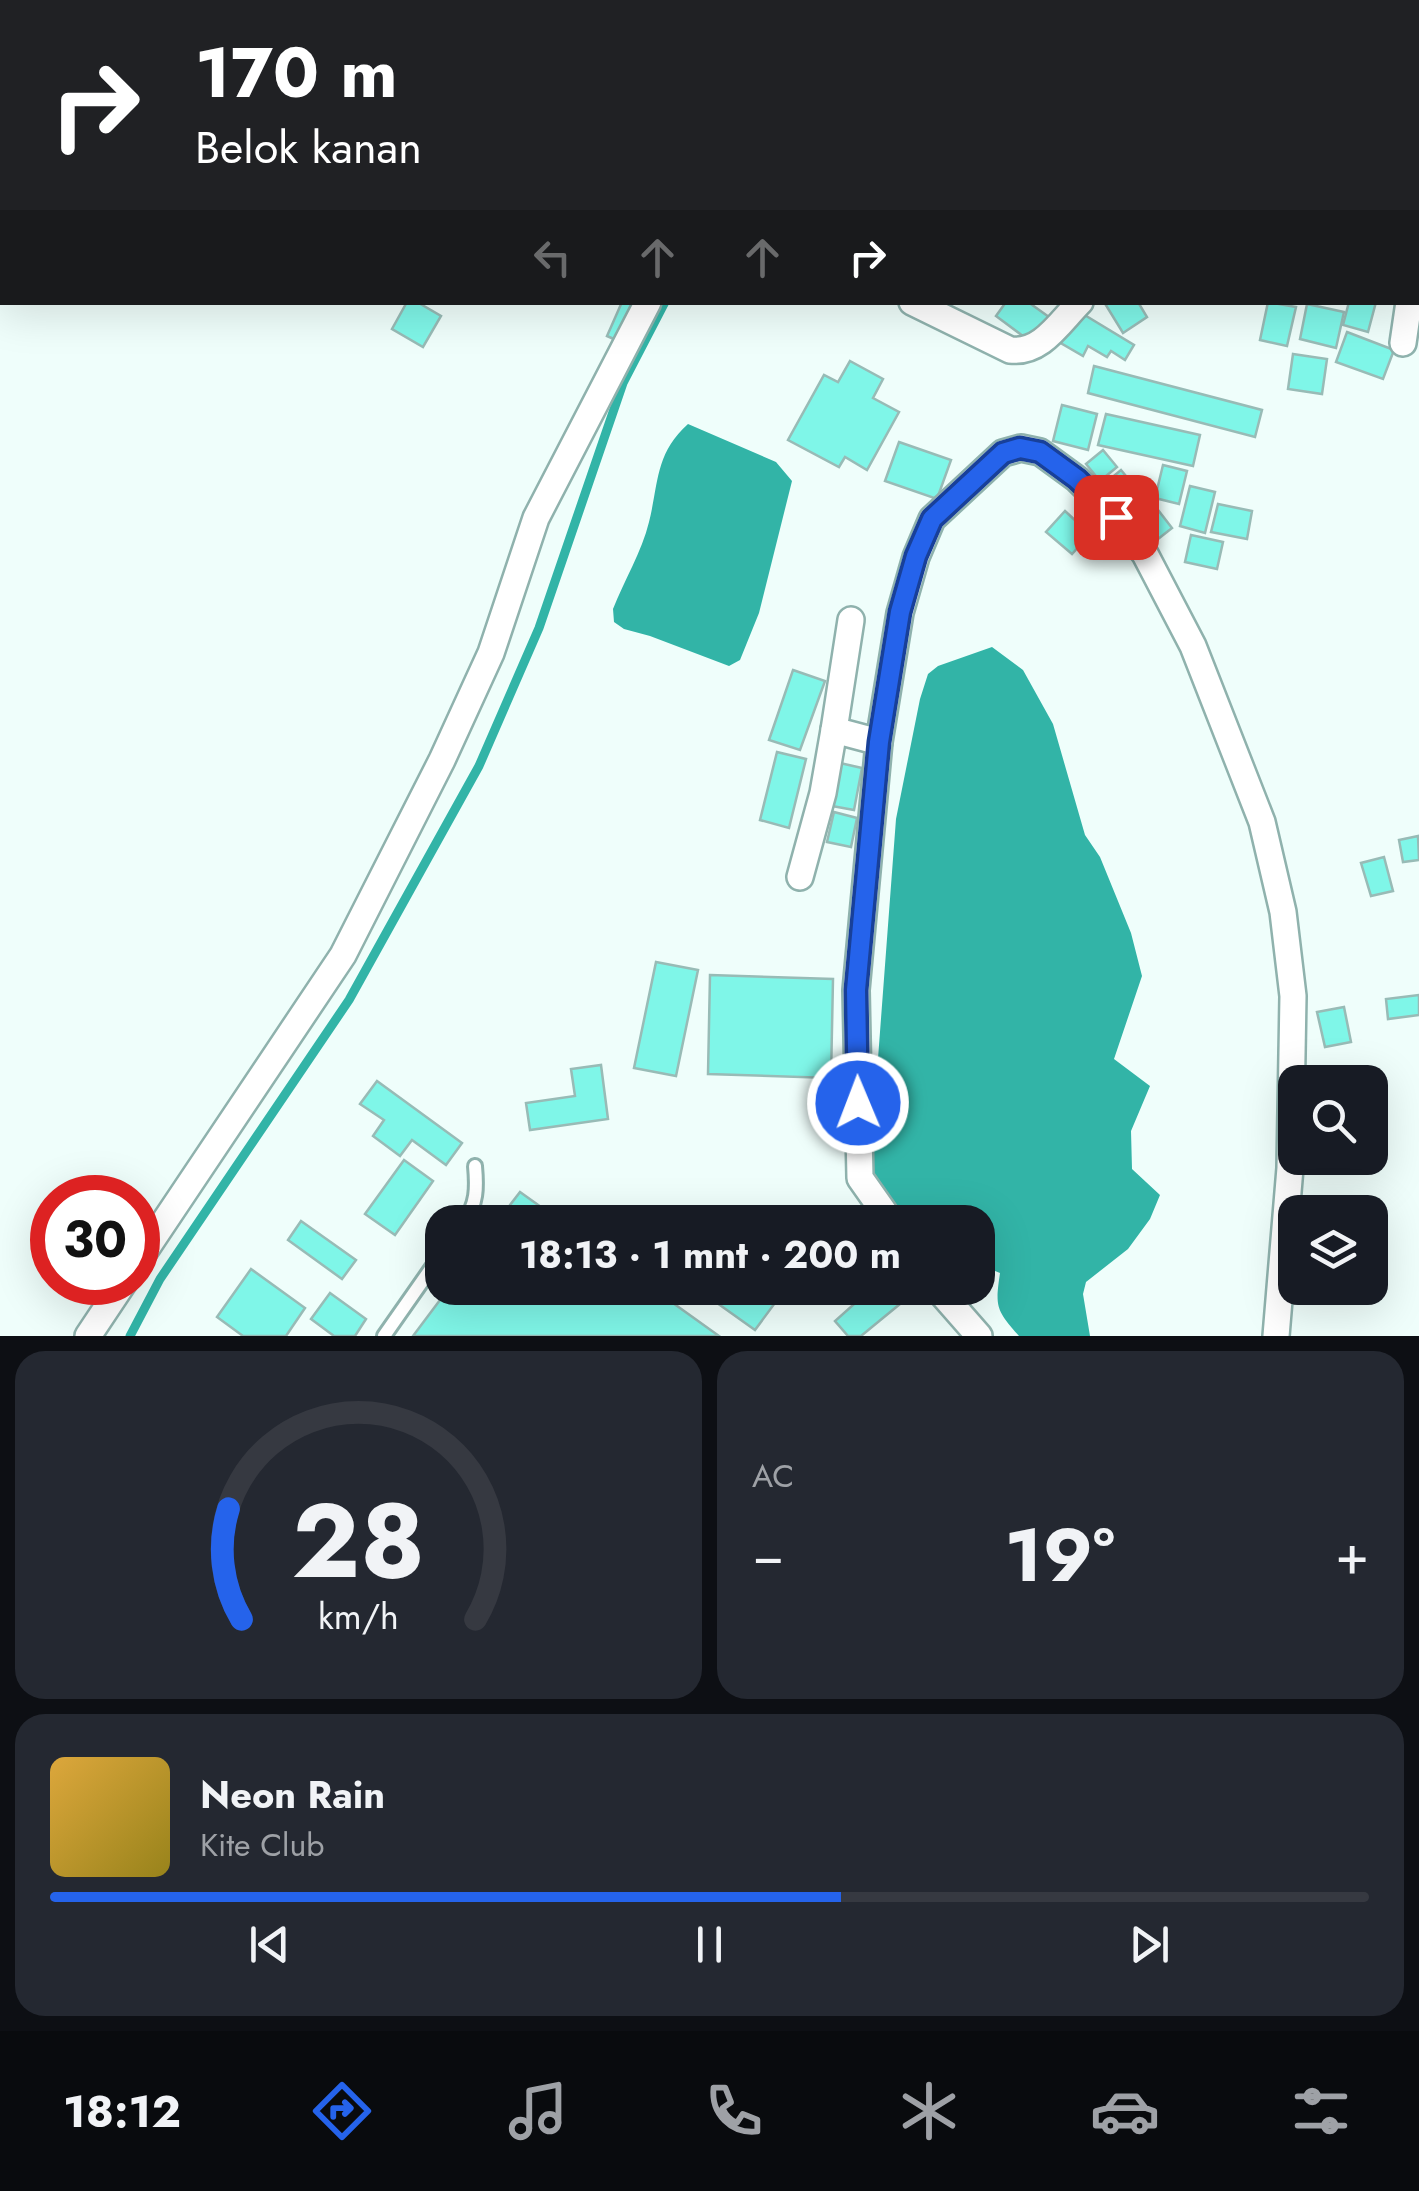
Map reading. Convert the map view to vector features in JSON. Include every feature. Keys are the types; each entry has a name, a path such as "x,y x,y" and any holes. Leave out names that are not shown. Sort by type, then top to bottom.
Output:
{"street":[{"path":"160,1229 343,955 492,653 536,518 646,305"},
{"path":"918,305 1010,350 1024,352 1035,349 1077,305"},
{"path":"1403,343 1408,305"},
{"path":"879,1205 860,1178 856,990 879,742 900,612 916,556 932,519 1003,453 1020,448 1040,452 1077,479 1116,517 1145,554 1193,646 1262,822 1282,912 1293,996 1290,1168 1276,1336"},
{"path":"800,877 823,792 850,620"},
{"path":"834,730 879,742"},
{"path":"88,1336 109,1305"},
{"path":"952,1305 979,1336"}],"lane":[{"path":"474,1166 477,1192 474,1205"},
{"path":"384,1336 425,1277"}],"water":[{"path":"688,424 776,462 792,481 759,613 740,660 729,666 614,622 613,609 646,533 664,458"},
{"path":"992,647 1023,670 1053,724 1085,835 1100,857 1131,933 1142,976 1114,1059 1150,1086 1131,1131 1132,1169 1160,1195 1150,1219 1128,1249 1086,1282 1083,1294 1090,1336 1019,1336 1006,1320 999,1308 1000,1273 995,1271 995,1205 895,1205 881,1189 870,1165 896,819 920,699 928,674 938,666"}],"building":[{"path":"405,305 422,305 441,316 423,347 392,329"},
{"path":"621,305 643,305 625,344 607,336"},
{"path":"1004,305 1032,305 1049,317 1031,342 996,316"},
{"path":"1106,305 1140,305 1147,317 1123,333"},
{"path":"1267,305 1296,307 1287,346 1260,340"},
{"path":"1307,305 1344,312 1336,348 1300,339"},
{"path":"1348,305 1375,305 1368,332 1343,325"},
{"path":"1078,311 1134,345 1125,360 1111,351 1107,357 1088,346 1083,356 1059,342"},
{"path":"1347,332 1394,350 1383,379 1336,362"},
{"path":"1293,354 1327,359 1322,394 1288,389"},
{"path":"850,361 883,379 873,398 899,412 867,470 845,457 839,467 788,440 824,375 838,382"},
{"path":"1094,366 1262,410 1255,437 1088,393"},
{"path":"1062,405 1097,414 1088,450 1053,441"},
{"path":"1106,414 1200,435 1193,466 1098,445"},
{"path":"899,442 951,460 937,499 885,481"},
{"path":"1103,450 1117,467 1100,481 1086,464"},
{"path":"1163,465 1187,471 1179,504 1155,498"},
{"path":"1121,470 1150,505 1132,520 1103,485"},
{"path":"1190,486 1215,492 1205,533 1180,526"},
{"path":"1218,504 1252,511 1247,539 1211,532"},
{"path":"1155,506 1172,528 1153,543 1136,521"},
{"path":"1065,511 1090,534 1072,554 1046,532"},
{"path":"1191,535 1223,542 1217,569 1185,562"},
{"path":"793,670 825,681 800,750 769,740"},
{"path":"777,752 806,759 789,828 760,820"},
{"path":"840,763 862,768 854,810 832,806"},
{"path":"834,812 857,818 851,847 827,842"},
{"path":"1418,836 1419,860 1403,862 1399,840"},
{"path":"1384,857 1393,891 1371,896 1361,863"},
{"path":"656,962 698,970 676,1076 634,1068"},
{"path":"710,975 833,979 831,1078 708,1074"},
{"path":"1419,995 1419,1015 1388,1019 1386,999"},
{"path":"1344,1007 1351,1042 1325,1047 1317,1012"},
{"path":"601,1065 608,1119 530,1130 526,1103 575,1096 571,1069"},
{"path":"377,1081 462,1143 446,1165 412,1140 400,1156 373,1136 384,1120 360,1104"},
{"path":"404,1160 433,1181 395,1235 365,1214"},
{"path":"520,1192 538,1205 510,1205"},
{"path":"301,1221 356,1260 342,1279 288,1240"},
{"path":"251,1269 305,1308 286,1336 243,1336 217,1317"},
{"path":"330,1293 366,1319 355,1336 334,1336 311,1319"},
{"path":"436,1305 676,1305 719,1336 413,1336"},
{"path":"720,1305 773,1305 755,1330"},
{"path":"853,1305 899,1305 861,1336 848,1336 835,1321"}],"waterway":[{"path":"130,1336 160,1279 349,1000 479,766 539,628 623,383 663,305"}],"route":[{"path":"858,1103 856,990 879,742 900,612 916,556 932,519 1003,453 1020,448 1040,452 1077,479 1116,517"}]}
